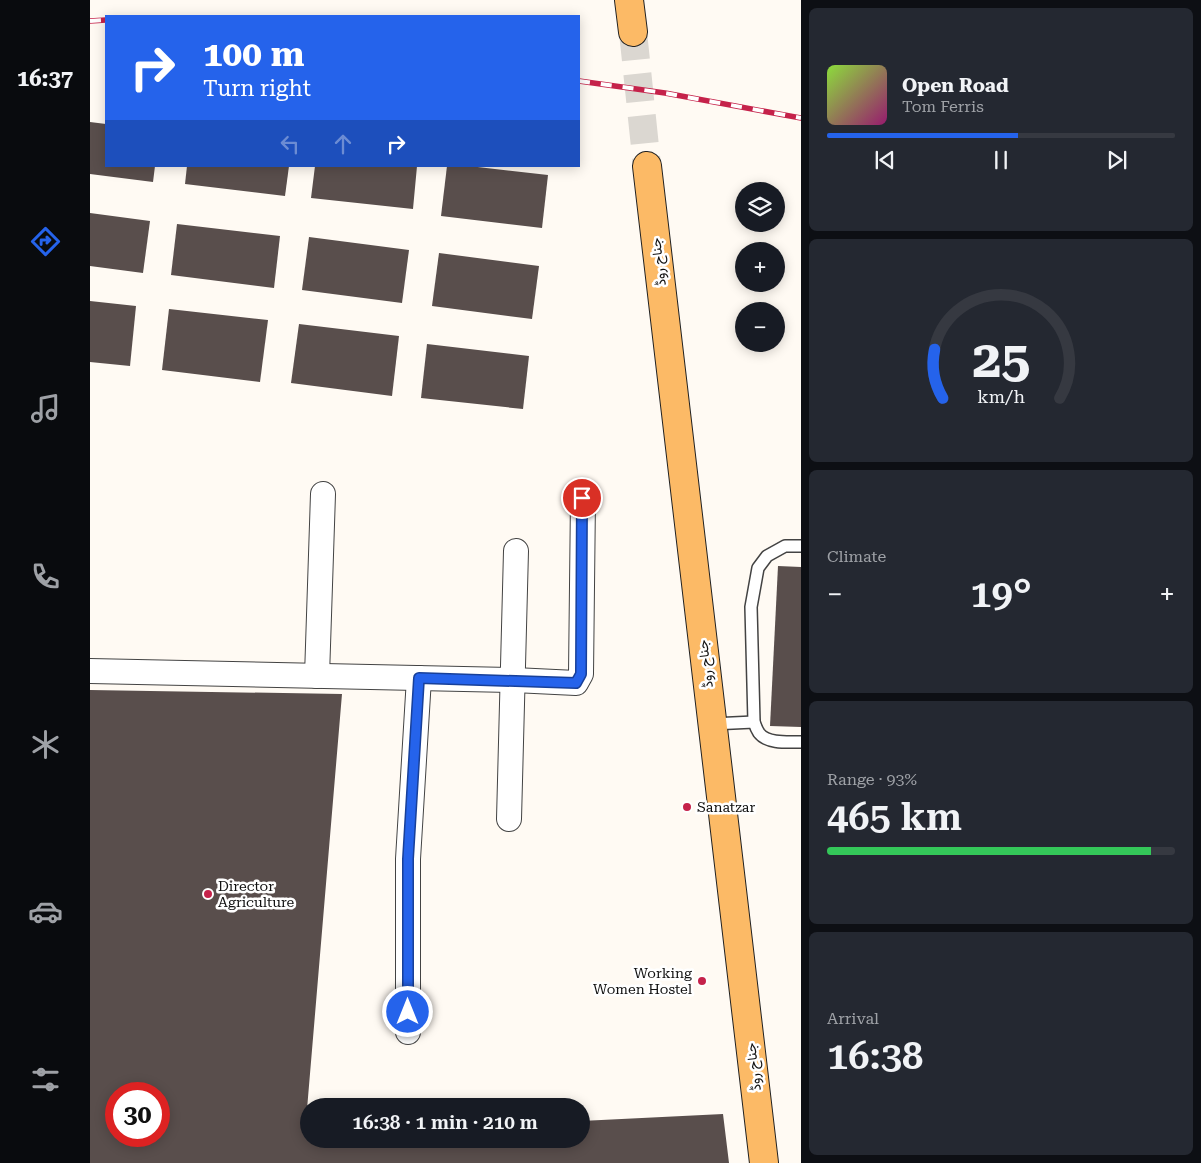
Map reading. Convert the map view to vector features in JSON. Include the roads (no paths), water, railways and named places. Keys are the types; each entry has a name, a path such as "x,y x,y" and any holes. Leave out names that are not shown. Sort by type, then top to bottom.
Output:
{"main road":[{"path":"629,0 633,32"},
{"name":"جناح روڈ","path":"647,166 764,1163"}],"street":[{"path":"317,676 323,494"},
{"path":"90,671 576,683 580,679 581,674 582,498"},
{"path":"509,819 516,552"},
{"path":"408,1032 408,859 419,678"}],"lane":[{"path":"801,546 785,546 767,556 758,568 753,589 752,607 754,722 759,734 766,738 776,741 801,742"},
{"path":"712,724 754,722"}],"tunnel":[{"path":"633,32 647,166"}],"railway":[{"path":"90,21 105,20"},
{"path":"580,81 665,93 801,118"}],"place":[{"name":"Sanatzar","path":"687,807"},
{"name":"Director Agriculture","path":"208,894"},
{"name":"Working Women Hostel","path":"702,981"}]}
